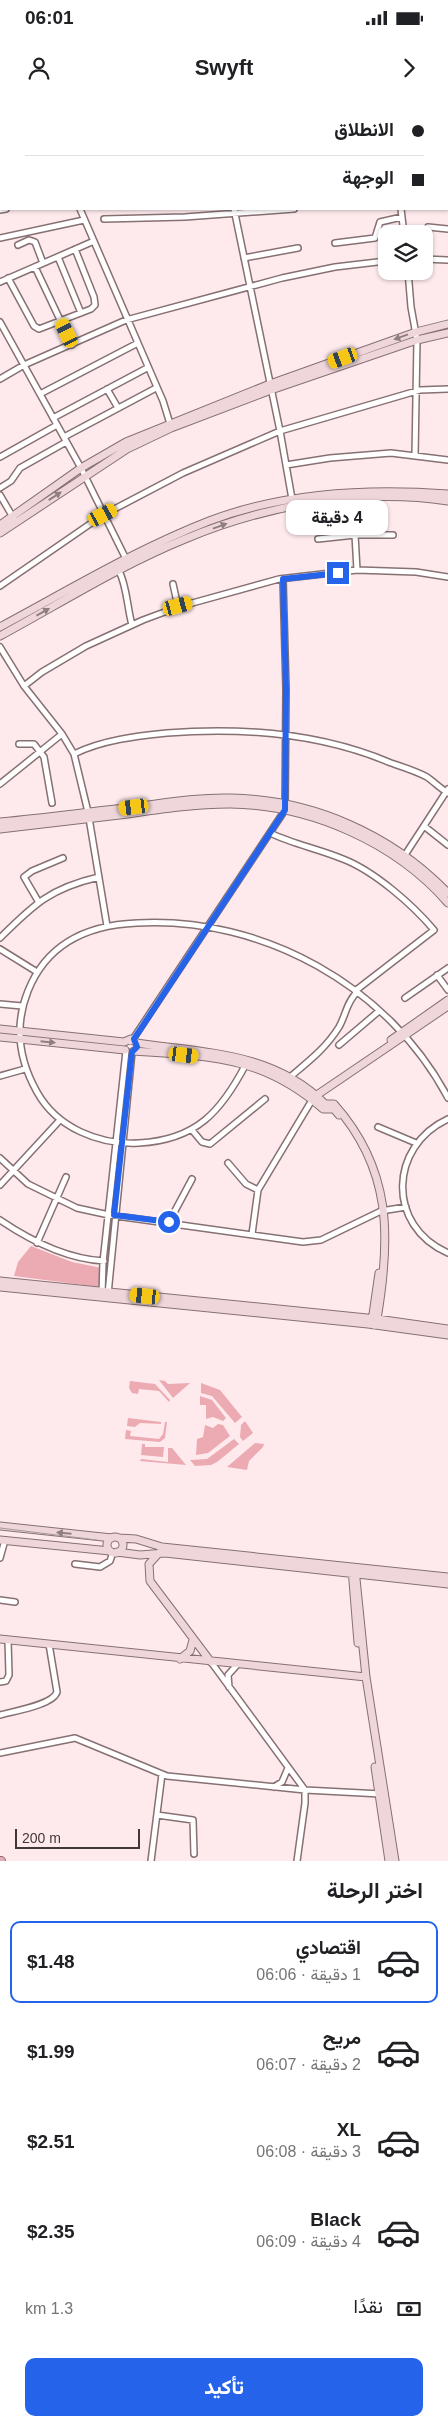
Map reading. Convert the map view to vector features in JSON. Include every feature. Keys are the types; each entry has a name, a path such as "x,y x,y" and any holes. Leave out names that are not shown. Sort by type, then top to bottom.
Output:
{"main road":[{"path":"0,533 81,468 126,442 416,332 448,324"},
{"path":"271,387 417,340 448,332"},
{"path":"0,525 14,520 127,449 170,426"},
{"path":"0,627 126,559 238,512 292,499 367,491 448,494"},
{"path":"0,636 175,540 260,513 340,499 411,498 448,501"},
{"path":"0,829 208,798 254,800 340,820 366,832 448,893"},
{"path":"0,822 88,815"},
{"path":"402,858 448,903"},
{"path":"403,1034 448,1000"},
{"path":"314,1097 350,1071 354,1066 448,1006"},
{"path":"0,1029 128,1049"},
{"path":"0,1037 184,1055 246,1064 277,1076 314,1097"},
{"path":"128,1049 129,1038 135,1041 240,1057 268,1066 290,1077 314,1097 323,1109 334,1109 361,1147 377,1188 383,1211 374,1321"},
{"path":"128,1049 135,1041"},
{"path":"0,1281 105,1294 448,1329"},
{"path":"0,1287 105,1294"},
{"path":"374,1321 448,1335"},
{"path":"0,1526 136,1540 151,1545 354,1570 448,1584"},
{"path":"114,1552 123,1545 116,1538"},
{"path":"114,1552 107,1544 116,1538"},
{"path":"2,1540 114,1552 448,1577"},
{"path":"151,1545 149,1576 152,1585 211,1662"},
{"path":"150,1564 151,1554"},
{"path":"354,1570 364,1678 382,1794 395,1861"},
{"path":"0,1639 364,1678"},
{"path":"180,1659 190,1651 193,1640"},
{"path":"382,1794 389,1861"}],"street":[{"path":"80,210 156,388 170,426"},
{"path":"104,219 264,210"},
{"path":"401,210 403,225"},
{"path":"234,211 280,431 292,499"},
{"path":"335,243 375,238 380,222 402,217"},
{"path":"0,238 84,220"},
{"path":"433,228 448,229"},
{"path":"18,246 29,240 35,242 43,263"},
{"path":"0,282 94,241"},
{"path":"244,258 298,248"},
{"path":"8,278 36,328 41,330 81,313 94,307 95,302 75,249"},
{"path":"58,257 81,313"},
{"path":"433,259 448,260"},
{"path":"0,379 24,365 126,320 250,285 335,267 378,263"},
{"path":"35,267 72,345"},
{"path":"409,280 417,340 415,456"},
{"path":"0,322 81,468 126,559"},
{"path":"40,394 136,344"},
{"path":"53,418 147,368"},
{"path":"0,488 11,481 20,468 118,408 156,388"},
{"path":"107,389 118,408"},
{"path":"0,586 103,515 183,473 280,431 417,391 448,389"},
{"path":"0,457 57,425"},
{"path":"286,465 330,458 391,453 448,460"},
{"path":"0,496 14,520"},
{"path":"318,539 355,535 393,534"},
{"path":"355,535 356,570"},
{"path":"24,686 42,672 86,646 132,625 178,606 283,579 356,570 416,572 448,577"},
{"path":"119,571 125,581 125,597 132,625"},
{"path":"135,1041 270,833 284,807 283,579"},
{"path":"173,584 178,606"},
{"path":"0,647 24,686 62,734 74,754 88,815 107,926"},
{"path":"74,754 102,744 143,736 210,730 285,734 341,745 381,758 426,777 447,792 402,858"},
{"path":"0,784 62,734"},
{"path":"19,744 34,744 41,751 52,803"},
{"path":"424,826 448,845"},
{"path":"270,833 344,859 380,881 424,918 434,930 356,991 350,999 341,1024 324,1049 290,1077"},
{"path":"38,901 24,877 32,871 63,858"},
{"path":"0,938 38,901 76,882 99,877"},
{"path":"246,1064 222,1105 192,1130 161,1141 116,1142 89,1135 60,1120 43,1102 25,1069 19,1039 22,1006 37,972 57,950 77,936 107,926 150,922 210,925 253,936 286,949 356,991 403,1034 440,1083 448,1098"},
{"path":"0,949 37,972"},
{"path":"405,998 448,968"},
{"path":"436,975 448,990"},
{"path":"0,1004 22,1006"},
{"path":"339,1044 379,1011"},
{"path":"105,1294 110,1261 116,1142 128,1049"},
{"path":"105,1294 102,1262 124,1143 128,1049"},
{"path":"0,1076 25,1069"},
{"path":"252,1234 258,1190 314,1097"},
{"path":"192,1130 202,1142 210,1144 265,1099"},
{"path":"448,1119 430,1129 416,1143 404,1169 402,1188 406,1207 417,1230 434,1245 448,1253"},
{"path":"0,1185 60,1120"},
{"path":"378,1126 416,1143"},
{"path":"0,1158 28,1184 77,1208 112,1215 303,1242 321,1240 383,1211 406,1207"},
{"path":"228,1163 246,1184 258,1190"},
{"path":"37,1243 66,1177"},
{"path":"169,1222 192,1180"},
{"path":"0,1220 37,1243 74,1256 102,1262 110,1261"},
{"path":"0,1558 2,1540"},
{"path":"75,1564 100,1567 110,1561 114,1552"},
{"path":"0,1600 15,1602"},
{"path":"0,1682 6,1681 9,1675 8,1640"},
{"path":"0,1715 49,1702 56,1696 57,1692 49,1644"},
{"path":"211,1662 304,1790 305,1803 298,1861"},
{"path":"229,1688 228,1675 237,1665"},
{"path":"0,1753 75,1738 162,1774 304,1790 382,1794"},
{"path":"274,1787 282,1782 288,1768"},
{"path":"151,1861 162,1774"},
{"path":"156,1815 194,1820 194,1854"}],"shaded area":[{"path":"31,1246 72,1262 102,1268 99,1287 14,1276 18,1262"},
{"path":"159,1380 165,1381 168,1384 190,1383 173,1398"},
{"path":"130,1381 155,1384 170,1400 169,1402 159,1391 139,1389 138,1394 132,1393 129,1388"},
{"path":"201,1383 220,1390 242,1417 235,1423 212,1396 201,1393"},
{"path":"200,1396 212,1400 226,1418 223,1421 213,1417 206,1419 206,1405 200,1405"},
{"path":"128,1418 161,1422 161,1424 140,1423 135,1427 127,1426"},
{"path":"245,1421 253,1433 243,1441 240,1437 241,1425"},
{"path":"165,1422 167,1422 165,1438 160,1442 125,1439 126,1430 131,1431 130,1436 159,1439 163,1434"},
{"path":"218,1424 223,1425 230,1436 208,1453 196,1455 197,1439 203,1437 205,1425 213,1428"},
{"path":"234,1439 239,1444 211,1465 195,1466 190,1460 207,1459"},
{"path":"255,1443 264,1444 249,1461 247,1470 227,1467"},
{"path":"142,1444 145,1444 145,1447 164,1447 163,1457 141,1455"},
{"path":"168,1448 172,1448 186,1465 140,1461 141,1459 168,1462"}],"tram line":[{"path":"0,1528 97,1540"}],"route":[{"path":"169,1222 114,1215 124,1143 132,1052 137,1047 134,1039 285,810 286,689 283,579 338,573"}]}
